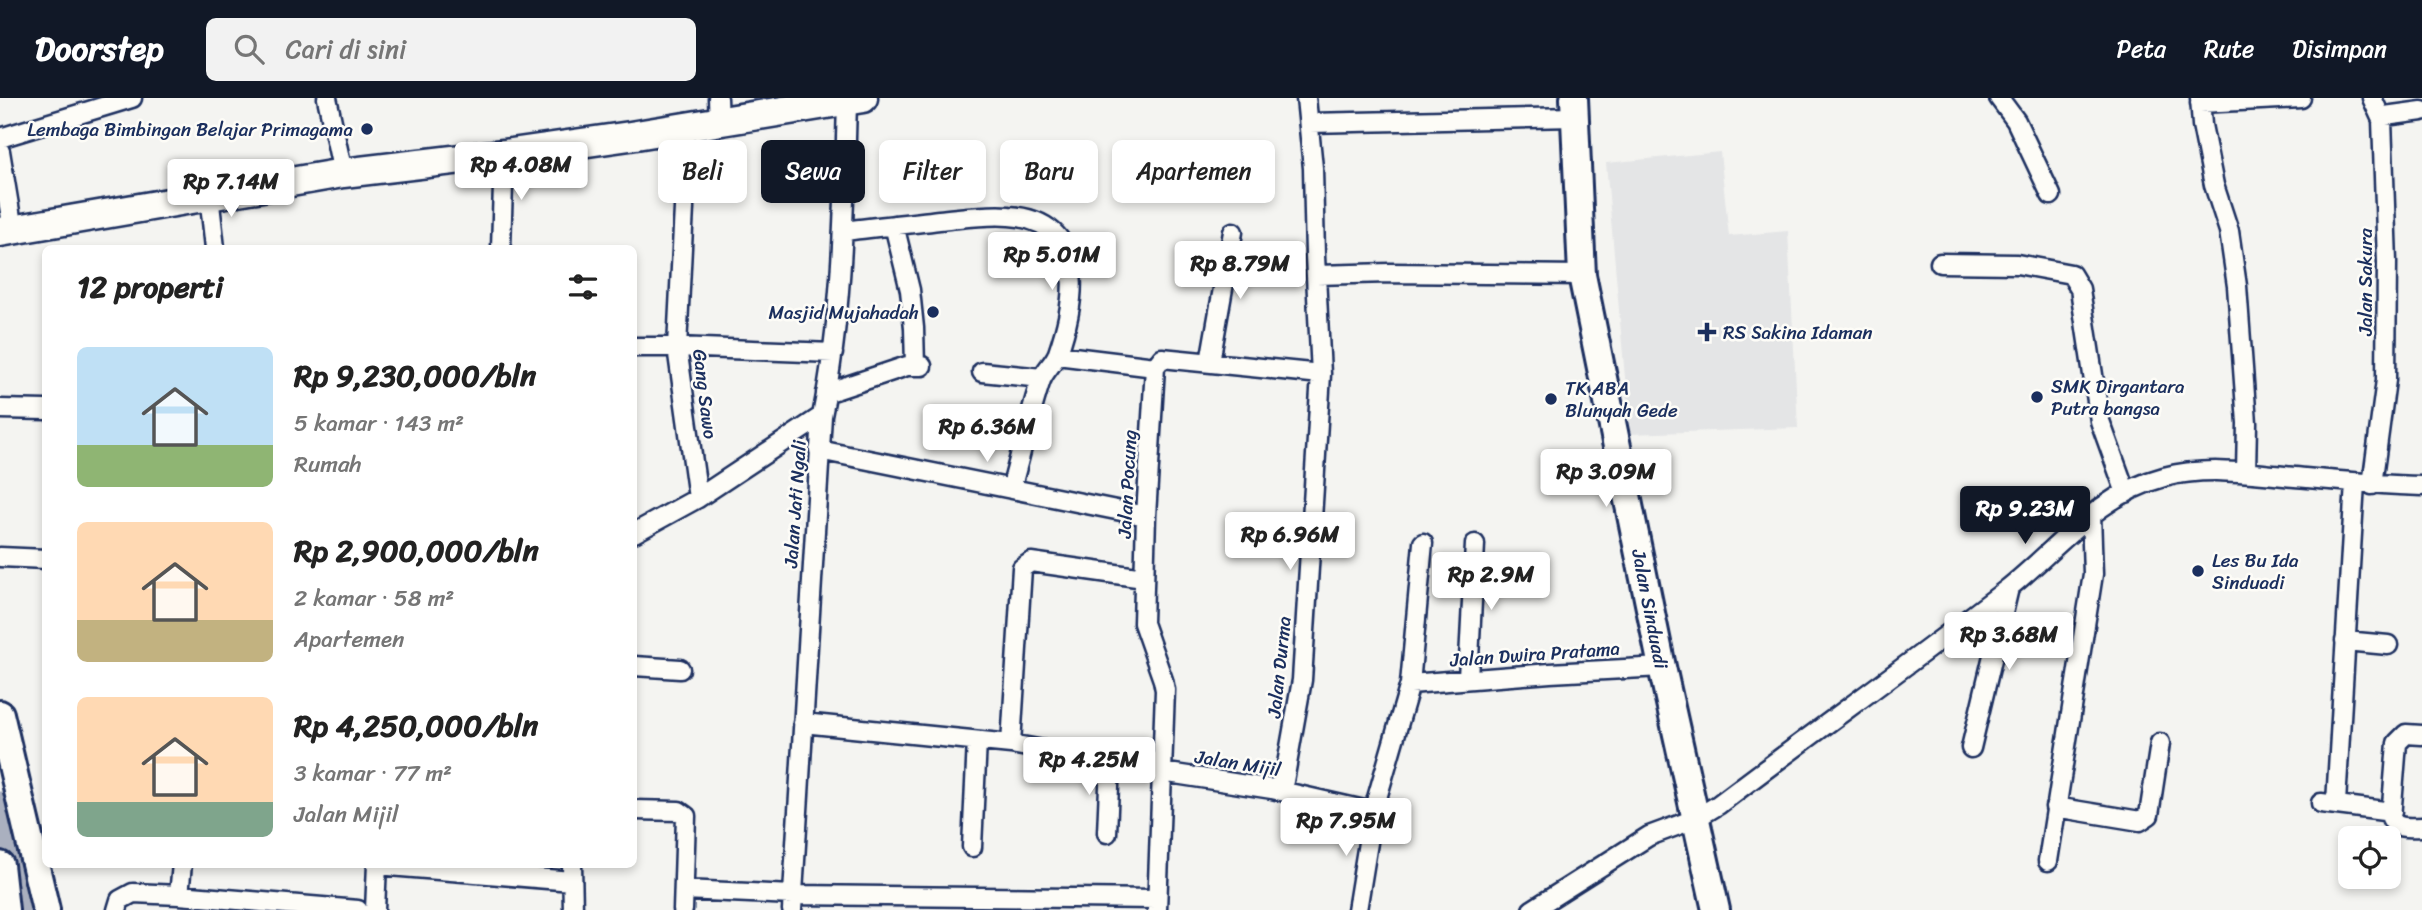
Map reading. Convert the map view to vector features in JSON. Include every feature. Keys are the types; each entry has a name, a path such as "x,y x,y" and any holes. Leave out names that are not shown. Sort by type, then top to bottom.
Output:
{"main road":[{"path":"7,231 343,173 504,154 684,128 719,110 855,100"}],"street":[{"path":"0,138 132,98"},
{"path":"327,98 343,173"},
{"name":"Jalan Durma","path":"1272,789 1283,781 1302,680 1321,374 1313,168 1306,98"},
{"path":"1999,98 2015,121 2051,195"},
{"path":"2246,472 2247,423 2237,286 2229,232 2214,185 2202,125 2200,101 2301,98"},
{"path":"2372,98 2382,120 2385,116 2422,111"},
{"name":"Jalan Jati Ngali","path":"793,903 819,450 833,353 855,100"},
{"path":"1309,123 1575,107"},
{"name":"Jalan Sinduadi","path":"1575,107 1582,275 1662,667 1716,910"},
{"name":"Jalan Sakura","path":"2382,120 2387,262 2386,380 2363,484 2329,803 2392,812"},
{"name":"Gang Sawo","path":"684,128 684,208 677,347 698,498"},
{"path":"0,151 7,231"},
{"path":"501,245 504,154"},
{"path":"209,195 215,245"},
{"path":"844,231 978,216 1010,216 1044,224 1055,232 1069,258 1073,275 1071,295 1058,355 1042,378 1014,478"},
{"path":"826,393 892,370 918,366 910,290 894,225"},
{"path":"1210,362 1233,232"},
{"path":"1940,263 2017,264 2074,276 2080,289 2100,421 2126,493"},
{"path":"1316,275 1582,275"},
{"path":"637,347 833,353"},
{"path":"1058,355 1155,367 1162,358 1321,374"},
{"name":"Jalan Pocung","path":"1155,367 1143,623 1164,680 1165,690 1157,904"},
{"path":"982,372 1042,378"},
{"path":"0,409 42,410"},
{"path":"637,531 698,498 822,416"},
{"path":"819,450 1146,516"},
{"path":"1532,910 1649,836 1695,819 1718,805 2009,587 2091,514 2139,484 2166,476 2190,473 2246,472 2363,484 2422,486"},
{"path":"2048,861 2092,574 2091,514"},
{"path":"1357,910 1373,813 1410,684 1423,543"},
{"path":"1468,678 1475,544"},
{"path":"0,557 42,559"},
{"path":"1011,744 1022,568 1031,562 1144,578"},
{"path":"1971,748 2009,587"},
{"path":"2345,642 2388,645"},
{"path":"637,666 680,670"},
{"name":"Jalan Dwira Pratama","path":"1410,684 1662,667"},
{"path":"0,714 46,910"},
{"name":"Jalan Mijil","path":"803,723 1011,744 1272,789 1373,813"},
{"path":"2422,735 2406,734 2397,743 2391,818 2395,825 2422,827"},
{"path":"972,847 977,741"},
{"path":"2055,807 2140,821 2146,819 2149,815 2160,743"},
{"path":"1107,833 1110,763"},
{"path":"637,810 679,811 686,816 683,910"},
{"path":"0,865 5,910"},
{"path":"179,895 182,868"},
{"path":"375,910 377,868"},
{"path":"450,868 572,873 573,910"},
{"path":"684,890 793,903 1157,904"},
{"path":"117,910 120,900 128,894 179,895 358,910"}],"shaded area":[{"name":"RS Sakina Idaman","path":"1720,152 1729,236 1788,231 1798,428 1630,434 1606,163"}],"waterway":[{"path":"0,801 25,910"}],"place":[{"name":"Lembaga Bimbingan Belajar Primagama","path":"367,129"},
{"name":"Masjid Mujahadah","path":"933,312"},
{"name":"RS Sakina Idaman","path":"1707,332"},
{"name":"SMK Dirgantara Putra bangsa","path":"2037,397"},
{"name":"TK ABA Blunyah Gede","path":"1551,399"},
{"name":"Les Bu Ida Sinduadi","path":"2198,571"}]}
